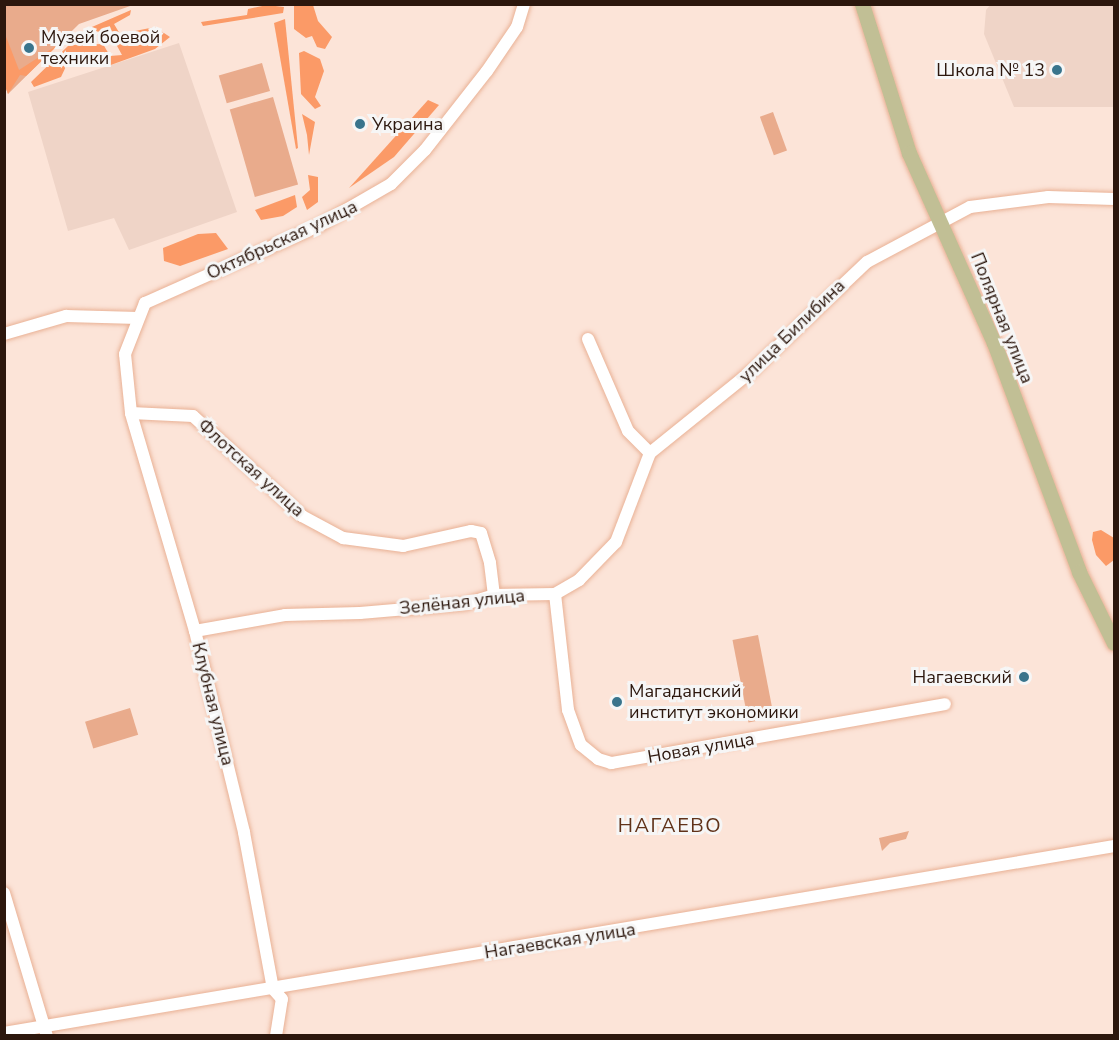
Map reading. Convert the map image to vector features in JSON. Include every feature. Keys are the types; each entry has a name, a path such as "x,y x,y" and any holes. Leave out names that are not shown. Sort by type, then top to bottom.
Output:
{"main road":[{"name":"Полярная улица","path":"862,4 909,153 994,343 1079,572 1113,633"}],"street":[{"name":"Октябрьская улица","path":"125,374 125,354 145,303 320,225 391,184 425,150 487,71 517,27 524,4"},
{"name":"улица Билибина","path":"650,453 753,370 860,267 962,210 1001,202 1048,197 1114,199"},
{"path":"4,334 66,316 138,318"},
{"path":"555,594 579,580 616,542 650,453 628,431 588,339"},
{"name":"Клубная улица","path":"125,374 130,413 195,631 244,832 273,989 282,999 276,1035"},
{"name":"Флотская улица","path":"130,413 193,416 302,516 343,538 403,546 471,531 481,533 490,563 494,595"},
{"name":"Зелёная улица","path":"195,631 285,615 465,604 494,595 555,594"},
{"name":"Новая улица","path":"555,594 568,710 581,745 598,759 611,763 646,759 945,704"},
{"name":"Нагаевская улица","path":"4,1033 47,1032 273,989 1114,846"},
{"path":"4,893 47,1032"}],"shaded area":[{"name":"Школа № 13","path":"991,4 1114,5 1114,107 1014,107 984,34 986,10"},
{"path":"5,5 133,5 79,24 8,94 5,86"},
{"path":"267,5 284,7 283,13 203,26 201,22 247,15 248,9"},
{"path":"294,5 313,5 318,21 332,37 325,49 317,47 312,36 306,38 294,29"},
{"path":"131,10 130,15 114,24 120,34 155,27 170,37 155,49 108,66 86,66 80,57 70,58 61,77 34,87 31,82 69,45 103,44 110,56 122,55 110,33 85,30"},
{"path":"285,19 298,148 296,149 274,23"},
{"path":"5,34 19,70 59,44 26,76 20,75 8,94 5,86"},
{"path":"179,43 237,212 129,250 114,218 68,231 28,92"},
{"path":"304,51 320,59 324,71 315,97 321,106 315,109 301,94 299,53"},
{"path":"262,63 270,91 227,103 219,75"},
{"path":"273,97 298,184 255,197 230,109"},
{"path":"428,100 439,105 394,157 349,188"},
{"path":"773,112 787,151 774,155 760,117"},
{"path":"302,114 315,122 309,155 307,135"},
{"path":"308,175 318,177 318,202 307,210 302,197 310,190"},
{"path":"295,195 297,207 283,216 261,220 255,210"},
{"path":"216,233 228,249 180,266 164,261 163,248 198,234"},
{"path":"1101,530 1114,538 1114,560 1106,566 1096,555 1092,540 1093,532"},
{"path":"758,635 774,717 749,722 732,640"},
{"path":"130,708 138,735 93,749 85,722"},
{"path":"909,831 906,839 890,843 882,851 879,838"}],"place":[{"name":"Музей боевой техники","path":"29,48"},
{"name":"Школа № 13","path":"1057,70"},
{"name":"Украина","path":"360,124"},
{"name":"Нагаевский","path":"1024,677"},
{"name":"Магаданский институт экономики","path":"617,702"}],"district":[{"name":"НАГАЕВО","path":"670,825"}]}
